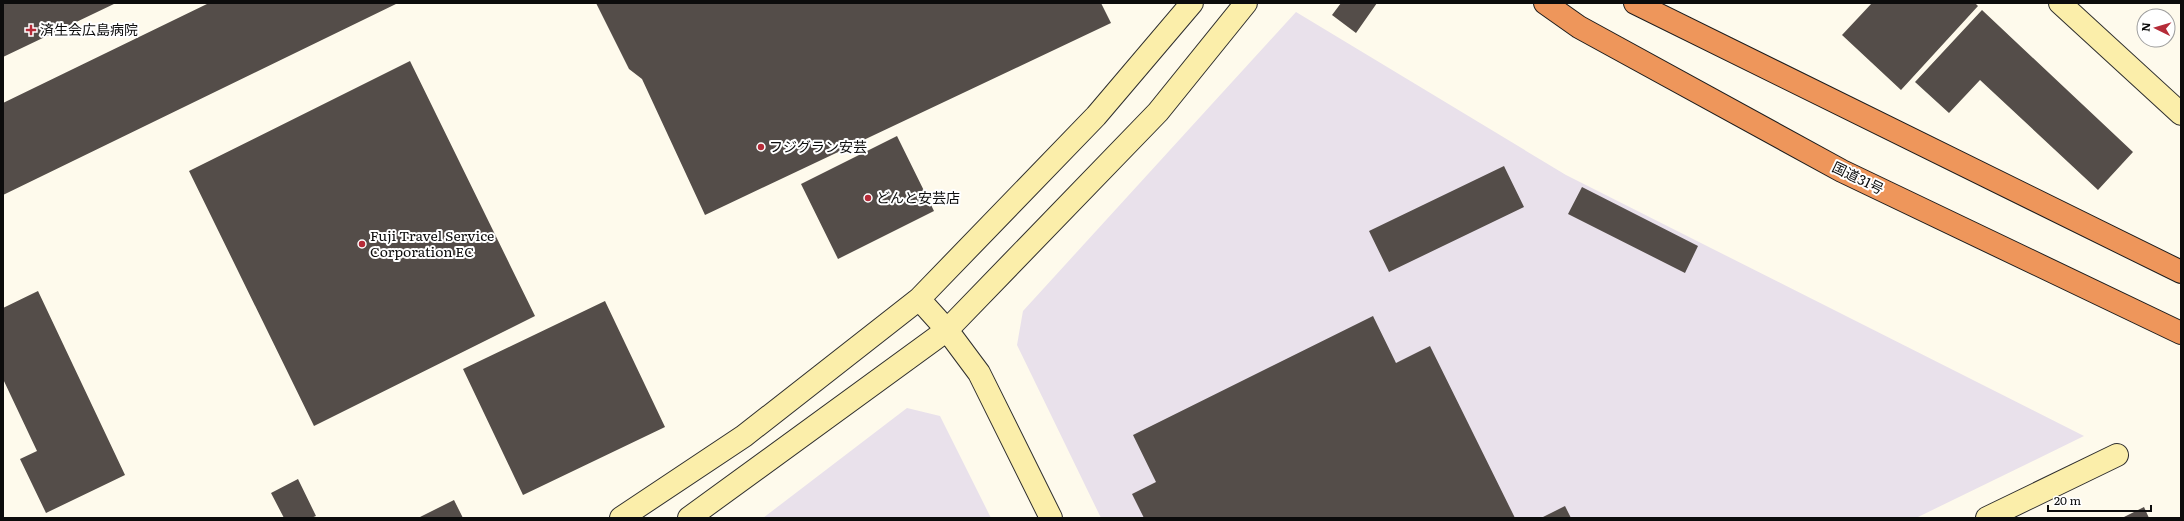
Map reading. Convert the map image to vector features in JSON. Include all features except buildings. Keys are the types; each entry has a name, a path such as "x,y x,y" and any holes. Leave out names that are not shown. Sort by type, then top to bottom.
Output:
{"highway":[{"name":"国道31号","path":"1545,3 1579,27 1842,170 2181,333"},
{"path":"1635,3 2181,272"}],"street":[{"path":"621,518 744,436 919,299 1096,116 1192,3"},
{"path":"689,518 947,330 1158,112 1246,3"},
{"path":"2060,3 2181,114"},
{"path":"919,299 947,330 979,373 1051,518"},
{"path":"1987,518 2117,455"}],"shaded area":[{"path":"1296,12 1566,175 2084,436 1916,518 1101,518 1017,345 1023,311"},
{"path":"907,408 940,416 991,518 763,518"}],"place":[{"name":"済生会広島病院","path":"31,30"},
{"name":"フジグラン安芸","path":"761,147"},
{"name":"どんと安芸店","path":"868,198"},
{"name":"Fuji Travel Service Corporation EC","path":"362,244"}]}
